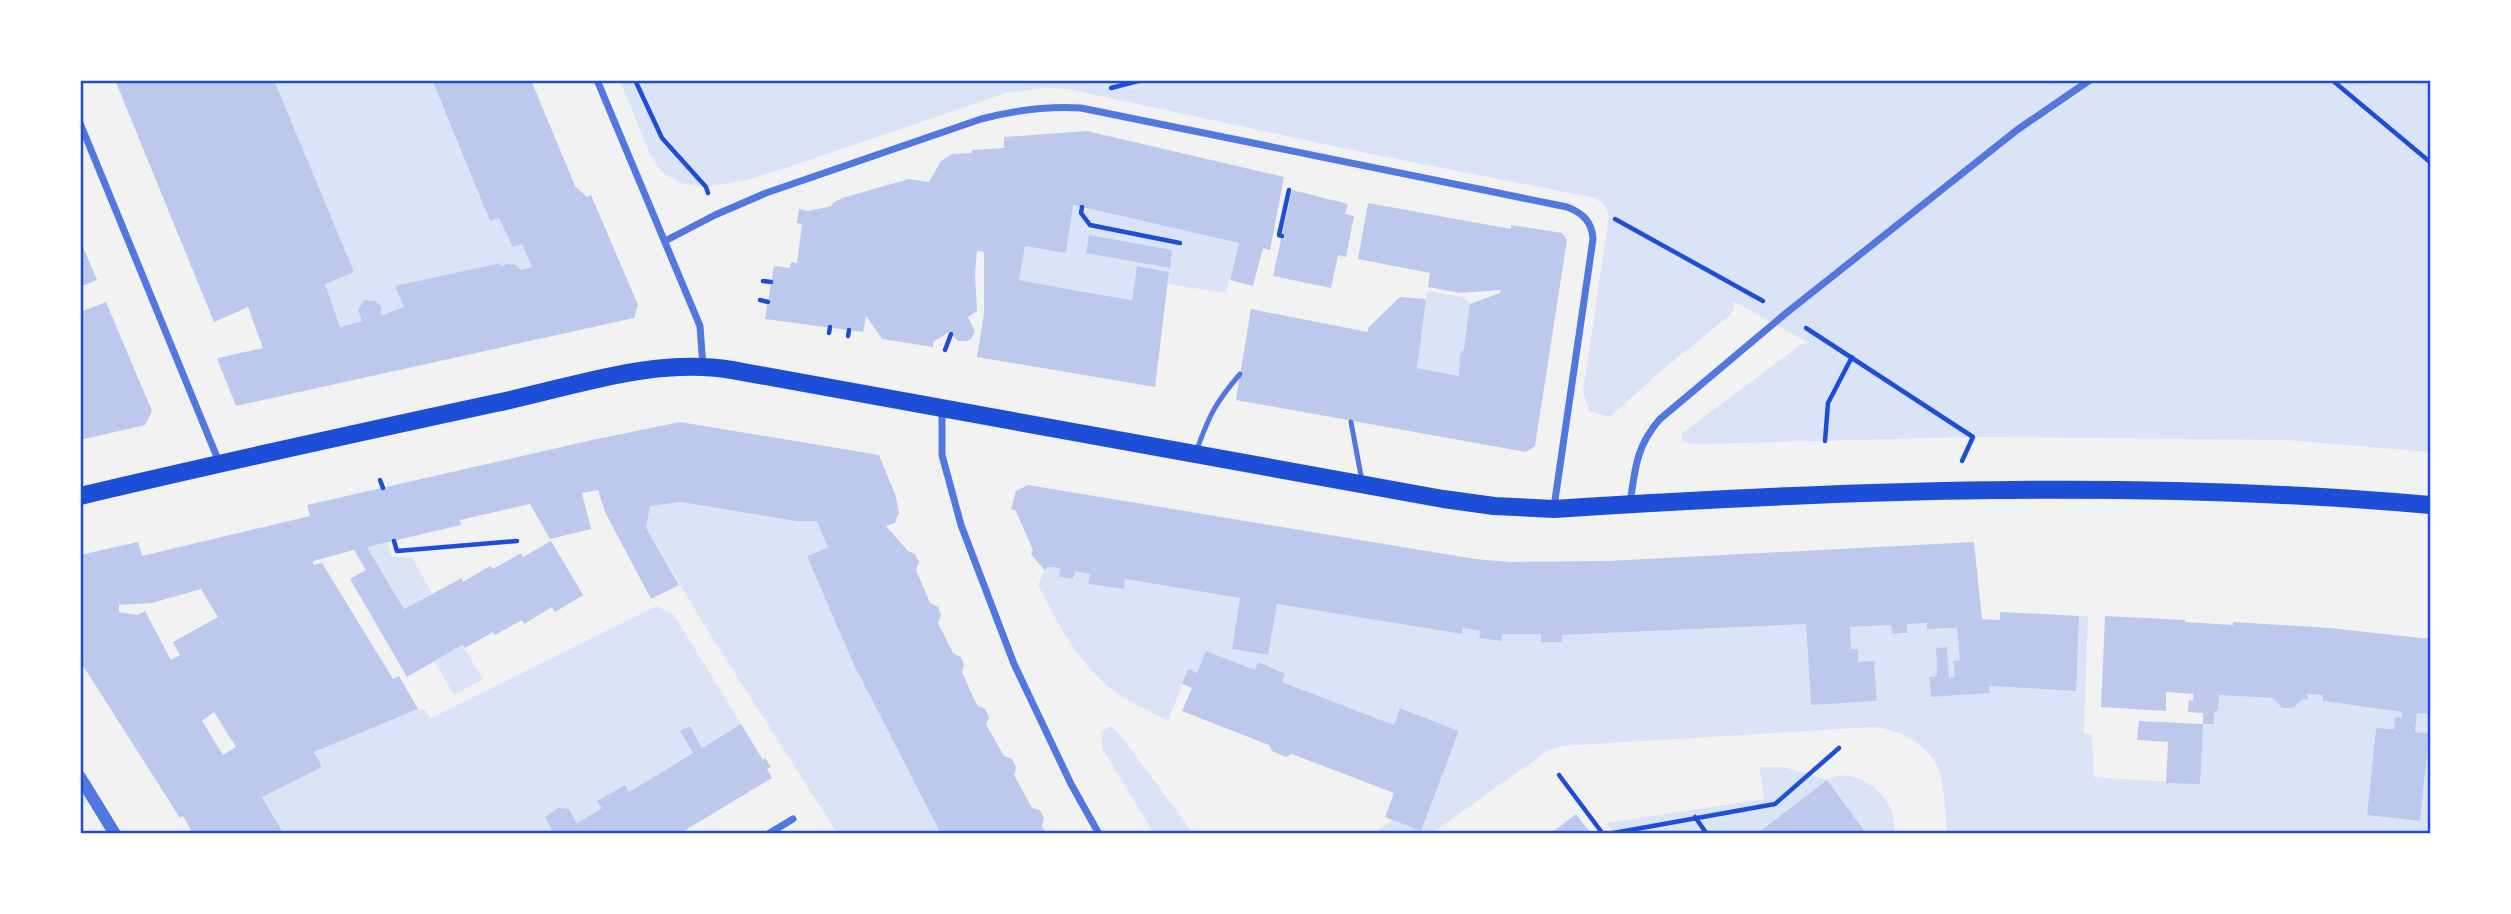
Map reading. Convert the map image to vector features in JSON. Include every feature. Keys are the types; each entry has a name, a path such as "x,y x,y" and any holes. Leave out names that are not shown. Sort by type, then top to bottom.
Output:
{"main road":[{"path":"80,496 610,376 665,368 703,367 1494,506 1554,509 1790,495 2088,489 2281,494 2431,505"}],"street":[{"path":"597,80 699,326 703,367"},
{"path":"1630,504 1638,451 1648,433 1684,397 1784,314 2017,130 2090,80"},
{"path":"665,242 715,215 766,193 981,119 1007,112 1052,107 1081,108 1567,207 1579,212 1587,221 1592,233 1592,245 1554,509"},
{"path":"80,123 219,463"},
{"path":"942,409 942,455 961,525 1020,677 1071,785 1099,834"},
{"path":"80,777 116,834"},
{"path":"768,834 793,819"}],"lane":[{"path":"1195,455 1211,410 1240,374"},
{"path":"1351,422 1362,483"}],"path":[{"path":"635,80 662,138 706,187 715,215"},
{"path":"2332,80 2431,162"},
{"path":"1282,236 1279,235 1289,190"},
{"path":"1082,207 1081,213 1090,225 1180,243"},
{"path":"1587,221 1608,215 1784,314 1973,437 1950,490"},
{"path":"763,281 771,282"},
{"path":"760,300 768,302"},
{"path":"945,350 951,334"},
{"path":"1825,441 1828,403 1852,357"},
{"path":"380,480 383,488"},
{"path":"394,541 397,551 517,541"},
{"path":"1559,775 1605,834 1775,804 1839,748"},
{"path":"1695,817 1707,834"}],"shaded area":[{"path":"274,81 432,81 490,221 499,218 522,244 532,267 521,270 514,265 501,266 499,263 396,286 404,307 382,315 381,307 376,301 365,300 358,310 362,321 340,327 325,284 353,271"},
{"path":"620,81 2430,81 2430,452 2287,440 1973,437 1696,444 1683,442 1681,434 1802,344 1809,343 1733,301 1734,308 1730,315 1610,417 1589,411 1583,392 1609,216 1604,205 1595,198 1356,151 1068,89 1046,88 1006,93 783,169 743,181 706,187 680,183 662,172 650,154"},
{"path":"1073,205 1239,243 1226,293 1168,284 1169,272 1138,266 1132,300 1019,280 1025,246"},
{"path":"1427,291 1463,297 1470,304 1464,349 1460,354 1459,376 1417,368"},
{"path":"681,502 796,521 817,521 828,548 808,556 853,663 941,833 837,833 708,631 646,528 650,506"},
{"path":"388,542 392,557 412,558 432,593 404,609 367,547"},
{"path":"1047,567 1060,568 1060,577 1073,579 1075,571 1090,574 1089,584 1123,589 1125,579 1240,598 1232,649 1268,655 1277,604 1461,634 1463,628 1481,631 1480,638 1501,641 1502,634 1541,634 1542,642 1562,642 1562,635 1806,624 1811,705 1877,701 1874,661 1858,662 1858,649 1851,649 1850,627 1891,625 1892,634 1906,634 1907,624 1927,623 1928,629 1957,628 1960,660 1953,661 1955,677 1949,678 1947,647 1936,648 1937,676 1929,677 1931,697 1989,693 1989,686 2075,691 2079,616 2088,616 2084,733 2092,734 2094,777 2199,784 2203,724 2214,724 2219,695 2273,698 2282,708 2292,708 2303,699 2307,700 2307,694 2323,695 2323,701 2402,712 2402,718 2395,718 2394,729 2376,728 2367,815 2428,733 2415,732 2417,713 2430,714 2430,833 1947,833 1941,777 1931,757 1924,748 1905,736 1873,727 1561,746 1549,750 1432,833 1374,833 1393,820 1421,830 1459,731 1401,708 1394,725 1282,682 1285,672 1258,662 1255,670 1206,652 1197,673 1188,670 1168,721 1109,688 1084,662 1038,585"},
{"path":"657,606 674,615 741,724 702,748 690,726 681,731 693,753 629,792 624,785 598,801 602,808 577,823 569,809 558,809 545,817 554,833 284,833 262,797 322,767 314,752 418,709 425,710 431,718"},
{"path":"462,645 483,679 454,695 434,661"},
{"path":"1110,726 1117,731 1193,833 1154,833 1103,750 1101,732"},
{"path":"1759,767 1784,767 1827,780 1756,833 1614,833 1606,823 1764,799"},
{"path":"1854,777 1871,785 1891,809 1895,833 1867,833 1827,780"}],"building":[{"path":"115,80 274,80 354,272 325,284 340,327 362,321 358,310 364,300 376,301 381,307 382,315 404,307 395,286 500,263 501,266 516,265 521,270 532,267 522,244 513,247 499,218 490,221 432,80 531,80 575,186 587,197 591,195 638,305 634,318 236,406 218,358 263,348 248,307 214,322"},
{"path":"1087,131 1284,177 1270,250 1263,248 1253,286 1230,280 1239,243 1073,205 1066,253 1025,246 1019,280 1079,291 1132,300 1137,266 1169,272 1155,387 977,357 984,313 984,252 977,251 977,311 968,317 975,331 967,341 958,341 949,332 933,342 933,347 882,339 866,316 863,332 765,319 774,266 790,268 791,262 797,263 802,224 797,223 799,209 808,211 832,206 842,198 909,179 929,182 941,161 952,154 1004,148 1004,137"},
{"path":"1292,190 1348,204 1345,214 1354,216 1346,257 1338,255 1331,288 1273,276"},
{"path":"1368,203 1511,229 1511,225 1562,233 1567,240 1535,446 1526,452 1236,400 1251,309 1368,332 1368,328 1400,297 1426,299 1417,368 1459,376 1460,354 1464,349 1470,304 1500,293 1501,290 1460,293 1428,287 1430,273 1358,259"},
{"path":"1089,235 1172,250 1170,268 1086,253"},
{"path":"80,240 97,280 80,287"},
{"path":"106,302 152,411 145,425 80,440 80,312"},
{"path":"680,422 879,455 895,494 899,512 895,523 886,526 908,551 915,554 919,562 916,570 930,603 938,607 941,615 938,623 953,653 961,657 964,665 962,672 974,699 989,717 986,725 1004,756 1012,759 1016,767 1014,775 1032,808 1040,810 1046,834 941,834 853,663 807,556 828,548 817,521 796,521 681,502 650,506 646,528 679,585 651,599 605,512 598,490 582,493 591,529 550,539 530,504 460,520 461,525 367,547 404,609 462,578 463,582 490,566 493,569 521,553 523,557 551,541 583,595 555,612 552,607 524,624 522,620 465,648 462,645 407,677 350,579 366,570 354,550 313,561 313,565 322,563 393,679 399,676 418,709 314,752 322,767 262,797 284,834 193,834 183,816 180,818 80,661 80,555 138,542 142,556 310,516 307,505","holes":["201,589 218,617 173,642 180,655 171,660 145,611 137,615 119,612 119,605 152,603","214,712 236,747 223,755 202,721"]},
{"path":"1028,485 1475,559 1510,562 1608,561 1974,542 1982,619 2000,620 2000,612 2079,616 2076,691 1989,686 1990,693 1931,697 1929,677 1937,676 1936,648 1947,647 1949,678 1955,677 1953,661 1960,660 1957,628 1927,629 1927,623 1907,624 1907,633 1892,634 1891,625 1850,627 1851,649 1858,649 1858,662 1874,661 1877,701 1811,705 1806,624 1562,635 1562,642 1541,642 1541,634 1502,634 1501,641 1479,638 1481,631 1463,628 1462,634 1277,604 1268,655 1232,649 1240,598 1125,579 1124,589 1088,584 1090,574 1075,571 1073,579 1059,577 1060,568 1047,567 1045,571 1031,554 1033,550 1016,511 1011,509 1016,491"},
{"path":"2105,616 2233,625 2233,622 2330,628 2430,639 2430,714 2417,713 2415,732 2429,733 2420,821 2367,815 2376,728 2394,729 2395,717 2402,718 2402,712 2323,701 2323,695 2307,694 2308,700 2303,699 2293,708 2282,708 2273,698 2219,695 2214,724 2203,724 2203,713 2188,712 2189,700 2193,701 2194,694 2166,692 2166,711 2101,707"},
{"path":"1206,651 1255,670 1258,662 1285,673 1282,682 1394,725 1400,708 1459,731 1421,831 1385,817 1394,793 1292,754 1286,757 1272,751 1269,745 1182,711 1192,688 1182,684 1188,669 1197,673"},
{"path":"2139,721 2203,724 2200,784 2166,783 2168,742 2137,740"},
{"path":"741,724 763,760 765,758 771,767 767,769 772,778 679,834 554,834 545,817 558,808 569,809 577,823 602,808 597,801 625,785 629,792 693,753 680,731 690,726 702,748"},
{"path":"1827,780 1867,834 1756,834"},
{"path":"1576,814 1591,834 1550,834"}]}
